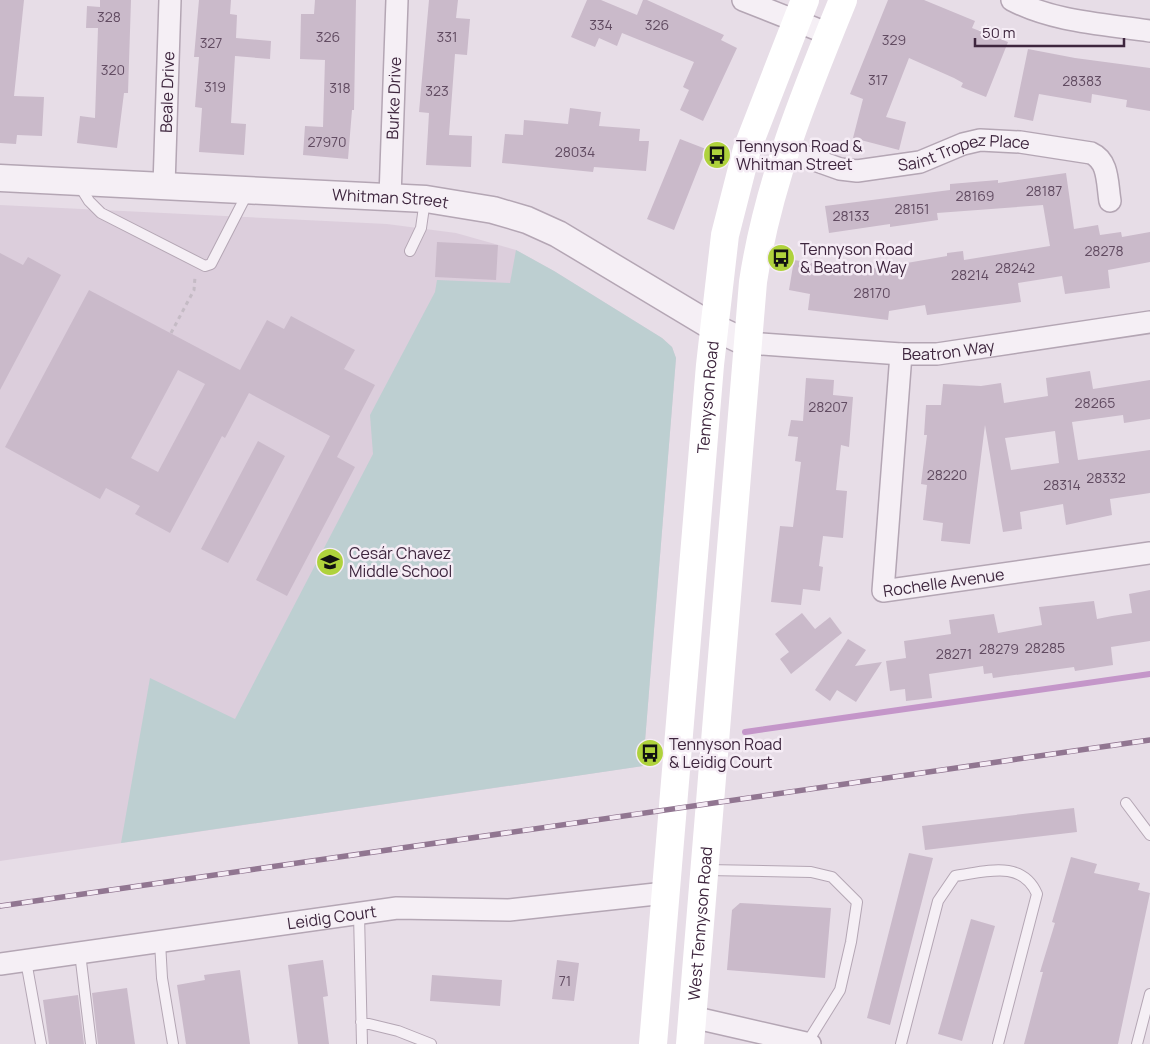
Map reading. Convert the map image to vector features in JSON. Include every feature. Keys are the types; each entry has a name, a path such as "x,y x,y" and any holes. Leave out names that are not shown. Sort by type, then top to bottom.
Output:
{"main road":[{"path":"747,343 759,242 784,149 843,0"},
{"name":"Tennyson Road","path":"665,892 713,326 725,236 735,193 764,103 801,10"},
{"name":"West Tennyson Road","path":"690,1044 747,343"},
{"path":"653,1044 665,892"}],"street":[{"name":"Beale Drive","path":"164,186 170,0"},
{"name":"Burke Drive","path":"390,197 397,0"},
{"path":"743,0 801,10 829,34"},
{"path":"1012,0 1031,10 1051,16 1150,31"},
{"name":"Saint Tropez Place","path":"784,149 840,169 857,171 920,162 963,144 980,140 1020,142 1091,153 1100,157 1104,164 1110,201"},
{"name":"Whitman Street","path":"0,178 79,184 164,186 426,199 493,210 527,220 558,234 713,326 747,343"},
{"name":"Beatron Way","path":"747,343 901,354 953,352 1150,322"},
{"name":"Rochelle Avenue","path":"901,354 883,591 1150,553"},
{"name":"Leidig Court","path":"0,964 397,908 426,907 509,910 665,892"},
{"path":"692,1016 784,1041 809,1044"}],"lane":[{"path":"79,184 89,202 101,213 205,266 211,264 249,191"},
{"path":"410,251 421,228 426,199"},
{"path":"1126,802 1150,835"},
{"path":"901,1044 938,901 955,876 1008,869 1023,875 1032,883 1037,894 998,1044"},
{"path":"704,870 811,872 832,877 857,902 851,942 840,990 809,1044"},
{"path":"359,914 362,1044"},
{"path":"160,942 162,978 173,1044"},
{"path":"80,953 91,1044"},
{"path":"26,961 41,1044"},
{"path":"1137,1044 1147,1015 1150,994"},
{"path":"362,1022 398,1031 431,1044"}],"path":[{"path":"171,333 194,290"}],"shaded area":[{"name":"Cesár Chavez Middle School","path":"0,205 387,224 456,233 516,250 554,271 662,338 672,347 676,358 643,766 0,861"},
{"path":"516,250 554,271 662,338 672,347 676,358 643,766 121,843 150,678 235,719 373,454 370,415 435,292 437,280 510,283"}],"building":[{"path":"0,0 24,0 14,96 44,97 42,136 17,135 16,144 0,143"},
{"path":"100,0 131,0 128,93 124,93 117,148 77,143 80,116 95,118 98,28 86,28 87,6 100,7"},
{"path":"199,0 231,0 230,14 237,15 236,38 271,41 270,59 235,56 231,123 246,124 244,155 199,152 202,108 195,107 199,57 194,57"},
{"path":"315,0 356,0 354,110 352,110 348,159 303,155 305,126 323,127 325,60 300,59 301,14 314,14"},
{"path":"429,0 458,0 456,18 470,19 467,55 455,54 449,135 472,136 471,167 426,165 429,113 419,112"},
{"path":"587,0 601,0 637,15 643,0 647,0 724,35 721,40 737,48 703,121 680,110 689,90 683,87 694,62 622,33 617,46 599,38 595,47 571,37"},
{"path":"888,0 924,0 975,21 972,28 1008,42 986,97 961,87 963,83 954,78 909,58 886,117 906,122 899,150 853,138 863,99 850,94"},
{"path":"1028,49 1075,58 1150,68 1150,111 1126,107 1127,100 1092,94 1091,103 1039,94 1033,121 1014,117"},
{"path":"570,108 601,112 599,126 640,129 639,141 649,141 646,171 594,167 593,172 502,163 505,134 523,135 524,120 568,124"},
{"path":"680,139 706,149 674,230 647,219"},
{"path":"1066,173 1074,229 1098,225 1100,235 1121,232 1122,237 1150,232 1150,262 1108,270 1110,288 1065,294 1062,276 1018,283 1021,302 927,315 925,305 889,311 888,320 808,310 810,294 789,290 794,260 855,270 855,266 902,271 901,264 947,256 947,253 963,251 964,260 1050,246 1043,205 937,213 938,220 890,227 890,224 829,233 825,206 950,190 950,184 998,180 998,183"},
{"path":"437,242 498,245 496,280 435,277"},
{"path":"0,253 23,265 28,257 61,275 0,390"},
{"path":"89,290 240,370 267,320 284,329 291,316 355,350 344,369 375,385 337,457 355,467 287,596 256,580 330,436 249,393 225,438 222,436 170,533 135,514 140,506 106,488 100,499 5,447","holes":["178,370 205,384 158,472 131,458"]},
{"path":"1090,371 1093,389 1150,380 1150,419 1124,423 1123,415 1072,422 1078,460 1150,450 1150,493 1110,499 1112,515 1066,525 1063,504 1020,512 1022,529 1003,532 985,425 970,544 941,541 943,523 923,520 927,485 921,484 927,435 924,435 926,405 941,405 943,384 981,386 1001,383 1004,403 1048,396 1046,378","holes":["1055,431 1059,463 1011,470 1005,438"]},
{"path":"806,378 834,380 833,395 853,397 849,447 841,445 836,490 847,491 843,538 823,536 819,566 823,567 820,591 803,589 801,605 771,602 780,526 793,527 801,462 795,461 798,437 788,436 791,420 803,421"},
{"path":"258,441 285,456 228,563 201,549"},
{"path":"1150,590 1150,641 1111,647 1113,665 1075,671 1074,667 993,678 992,673 984,674 983,666 929,674 932,698 906,701 905,689 890,691 886,661 906,658 904,641 951,634 949,620 994,614 998,633 1042,625 1039,607 1094,601 1097,619 1132,613 1129,594"},
{"path":"802,613 815,629 830,617 842,633 791,674 780,659 789,652 775,634"},
{"path":"848,639 866,650 855,666 882,662 856,702 837,690 830,701 815,690"},
{"path":"1074,808 1077,832 925,850 922,826"},
{"path":"909,853 933,858 890,1025 867,1018"},
{"path":"1071,857 1097,864 1094,873 1140,883 1138,890 1150,893 1118,1044 1024,1044 1043,972 1040,972 1055,923 1052,922"},
{"path":"740,903 831,908 825,978 727,970 732,910"},
{"path":"971,919 995,926 962,1041 938,1034"},
{"path":"323,960 328,996 323,997 329,1044 298,1044 288,965"},
{"path":"557,960 579,963 574,1001 552,999"},
{"path":"240,970 250,1044 186,1044 177,985 205,980 204,975"},
{"path":"432,975 502,980 500,1006 430,1001"},
{"path":"127,988 135,1044 98,1044 92,993"},
{"path":"78,995 84,1044 49,1044 43,1000"}],"waterway":[{"path":"745,732 1150,674"}],"railway":[{"path":"0,906 1150,740"}],"place":[{"name":"Tennyson Road & Whitman Street","path":"717,155"},
{"name":"Tennyson Road & Beatron Way","path":"781,258"},
{"name":"Cesár Chavez Middle School","path":"330,562"},
{"name":"Tennyson Road & Leidig Court","path":"650,753"}]}
